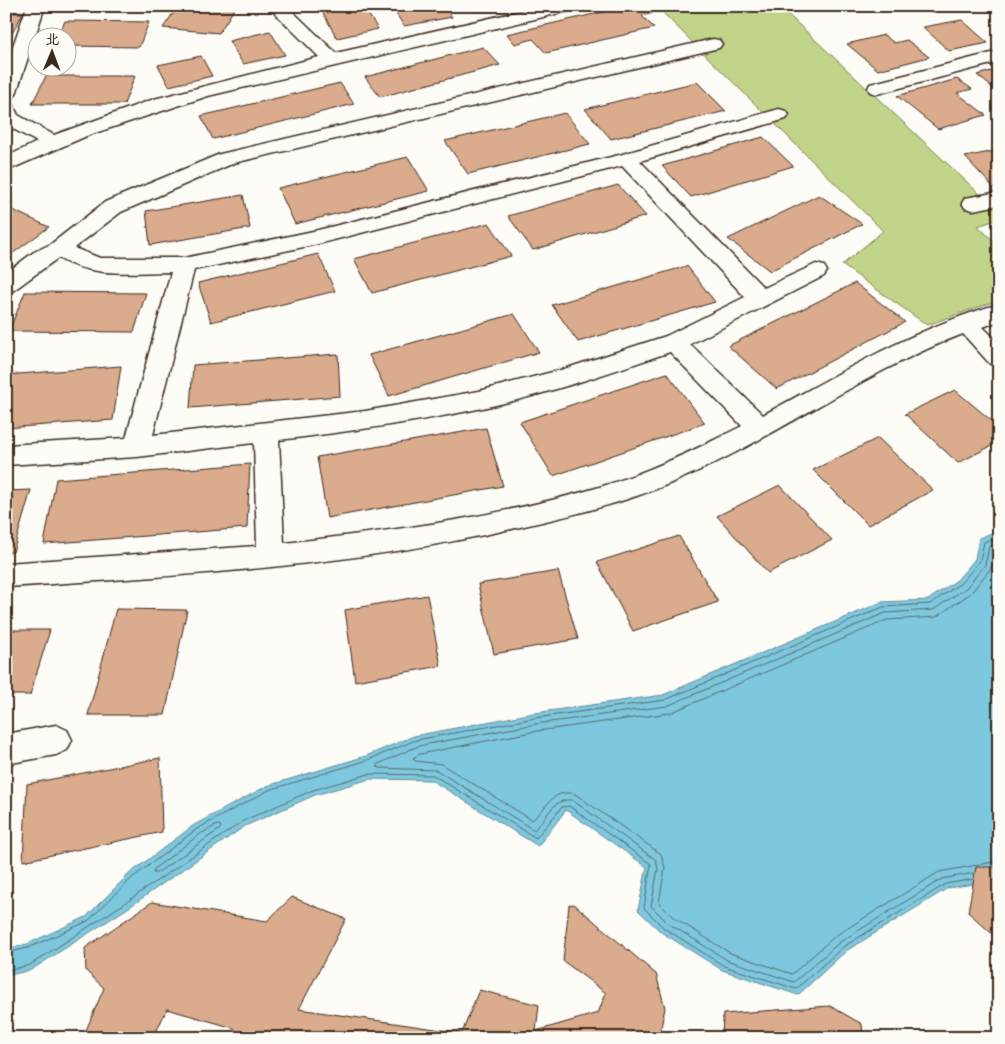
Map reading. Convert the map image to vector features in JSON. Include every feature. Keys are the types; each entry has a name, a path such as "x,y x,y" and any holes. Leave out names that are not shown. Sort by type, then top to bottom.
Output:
{"street":[{"path":"6,94 36,6"},
{"path":"277,6 332,60"},
{"path":"6,165 53,143 196,92 569,6"},
{"path":"6,285 42,257 59,249 113,208 227,158 713,44"},
{"path":"877,88 999,56"},
{"path":"6,109 9,118 53,143"},
{"path":"59,249 74,258 99,265 184,265 318,237 626,159 779,114"},
{"path":"626,159 761,299"},
{"path":"974,203 999,198"},
{"path":"138,447 184,265"},
{"path":"6,455 138,447 365,420 479,400 568,377 674,342 816,271"},
{"path":"6,575 188,564 271,556 476,528 612,494 710,456 759,427 905,351 966,323 999,312"},
{"path":"966,323 999,358"},
{"path":"674,342 759,427"},
{"path":"266,431 271,556"},
{"path":"6,749 56,740"}],"green space":[{"path":"656,6 779,6 999,212 999,219 978,226 999,246 999,300 927,325 842,265 883,231"}],"water":[{"path":"999,530 999,880 948,888 846,951 798,995 722,970 661,932 638,910 647,867 566,810 538,846 431,780 370,779 315,795 245,826 128,908 31,970 6,976 6,949 27,944 86,917 129,874 194,825 267,786 366,756 414,736 534,713 663,695 882,602 928,600 957,580 975,559 979,538"}],"building":[{"path":"178,6 236,6 219,33 163,28"},
{"path":"363,6 378,29 337,38 323,13"},
{"path":"391,6 445,6 452,17 404,26"},
{"path":"476,6 502,6 479,11"},
{"path":"629,6 646,6 653,13 642,16 654,28 546,53 533,39 515,44 507,34"},
{"path":"6,13 23,13 8,41 6,41"},
{"path":"962,20 988,43 949,51 923,27"},
{"path":"65,21 149,22 139,47 78,46 78,28 62,28"},
{"path":"270,31 285,55 243,64 229,41"},
{"path":"884,35 894,43 907,40 929,57 878,70 847,44"},
{"path":"483,47 500,65 380,97 365,77"},
{"path":"201,56 212,76 169,86 158,65"},
{"path":"999,69 999,93 977,75"},
{"path":"135,76 124,104 32,104 45,78"},
{"path":"957,79 972,89 957,93 986,115 938,129 897,96"},
{"path":"697,82 726,111 611,139 585,109"},
{"path":"340,83 354,104 213,139 201,116"},
{"path":"565,113 590,144 468,174 445,141"},
{"path":"763,137 793,166 691,197 662,166"},
{"path":"999,150 999,187 994,188 965,157"},
{"path":"408,157 429,191 295,224 278,188"},
{"path":"618,185 646,216 533,250 508,216"},
{"path":"243,195 250,228 150,245 146,211"},
{"path":"819,195 862,224 770,271 728,239"},
{"path":"6,207 49,227 9,256 6,255"},
{"path":"489,223 511,256 372,293 354,259"},
{"path":"318,254 335,291 211,322 198,283"},
{"path":"687,266 715,302 578,342 552,305"},
{"path":"855,283 905,322 777,389 728,346"},
{"path":"25,292 146,293 134,332 9,331"},
{"path":"514,314 539,352 389,396 369,355"},
{"path":"338,354 340,396 190,408 193,365"},
{"path":"121,366 113,420 6,428 6,375"},
{"path":"667,373 705,423 553,476 520,422"},
{"path":"955,390 999,427 999,442 958,463 905,414"},
{"path":"486,428 503,486 327,518 317,457"},
{"path":"878,438 933,490 868,525 813,470"},
{"path":"250,464 247,528 44,544 56,479"},
{"path":"780,485 832,540 768,573 717,516"},
{"path":"31,490 13,552 6,553 6,491"},
{"path":"679,536 718,602 633,631 597,562"},
{"path":"558,571 578,639 494,654 478,584"},
{"path":"427,595 441,666 355,681 345,610"},
{"path":"116,609 187,610 165,715 88,715"},
{"path":"6,630 50,630 30,695 6,695"},
{"path":"160,758 162,832 23,861 27,784"},
{"path":"976,867 999,867 999,940 968,912"},
{"path":"292,897 346,919 299,1009 462,1033 479,990 539,1005 536,1031 598,1013 606,993 563,961 569,905 574,904 656,974 665,1008 659,1037 239,1038 234,1028 167,1009 153,1038 97,1038 84,1035 104,988 86,971 85,948 152,902 267,921"},
{"path":"830,1006 862,1024 863,1038 722,1038 723,1014"}]}
